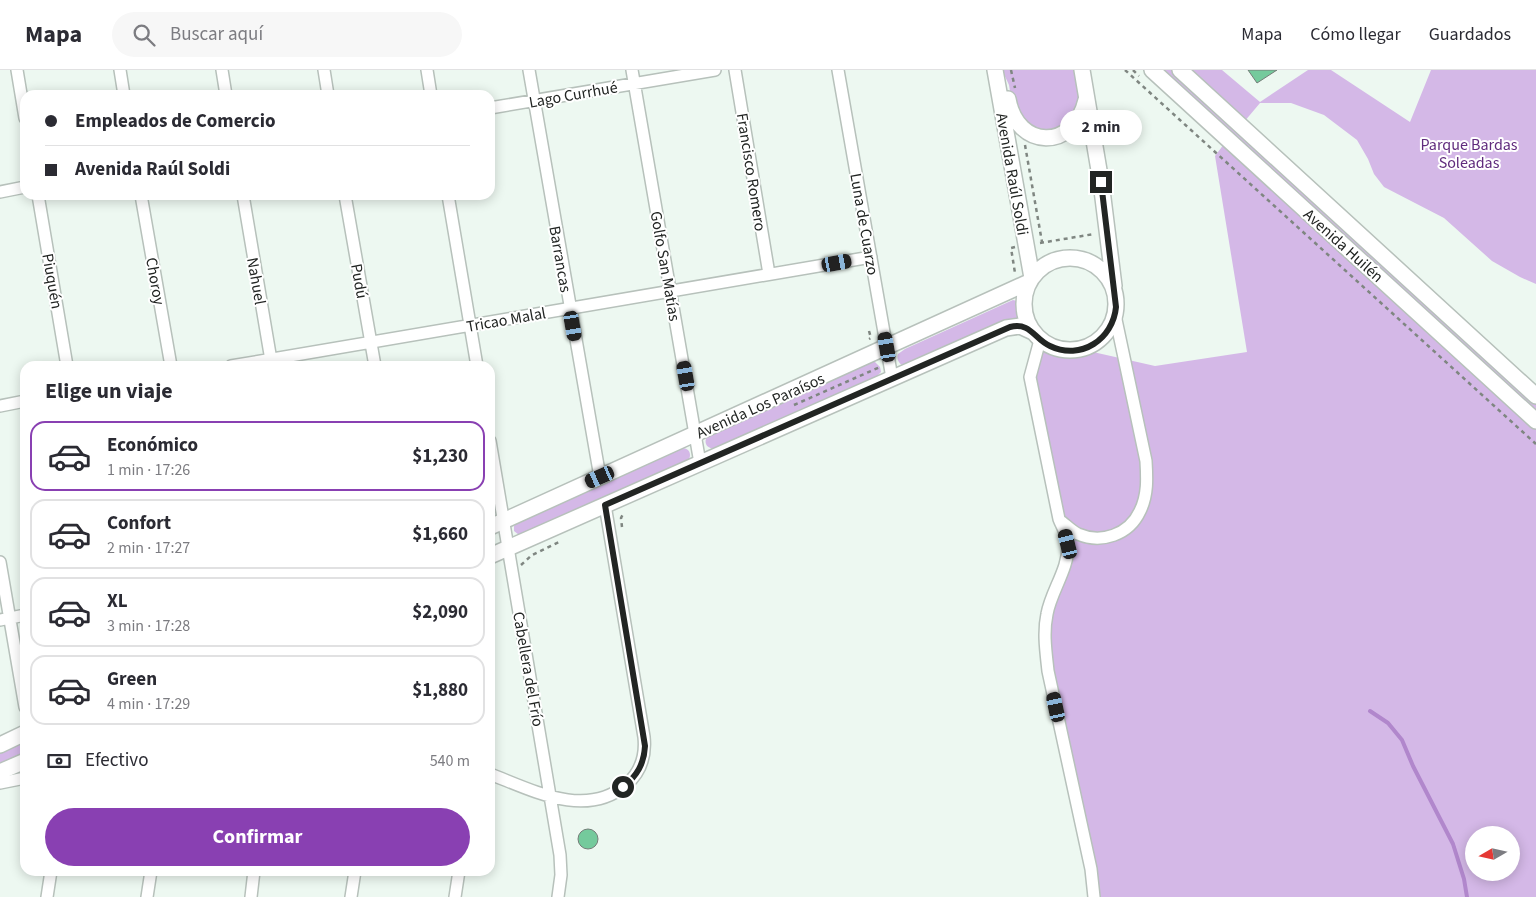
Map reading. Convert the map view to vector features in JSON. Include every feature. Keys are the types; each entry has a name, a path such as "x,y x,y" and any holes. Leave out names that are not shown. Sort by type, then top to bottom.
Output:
{"main road":[{"path":"996,70 1004,84 1009,106 1015,120 1025,131 1039,137 1057,136 1072,128 1082,113 1086,97"},
{"name":"Avenida Raúl Soldi","path":"996,70 1030,280"},
{"path":"1082,70 1101,182 1115,292"},
{"name":"Avenida Huilén","path":"1152,70 1536,421"},
{"name":"Avenida Huilén","path":"1180,70 1536,396"},
{"name":"Avenida Los Paraísos","path":"495,554 1010,327 1020,326 1050,347 1064,350 1086,348 1105,335 1110,329 1115,315 1115,292 1104,273 1093,264 1080,259 1066,258 1052,261 1040,269 1030,280 497,524"},
{"path":"1030,280 1024,293 1023,306 1025,317 1036,336"},
{"path":"0,745 20,736"},
{"path":"0,772 20,763"}],"street":[{"path":"17,70 20,90"},
{"path":"120,70 123,90"},
{"path":"222,70 225,90"},
{"path":"324,70 327,90"},
{"path":"427,70 430,90"},
{"name":"Barrancas","path":"529,70 600,477"},
{"name":"Golfo San Matías","path":"632,70 700,463"},
{"name":"Lago Currhué","path":"495,107 715,70"},
{"name":"Francisco Romero","path":"735,70 769,274"},
{"name":"Luna de Cuarzo","path":"838,70 892,378"},
{"path":"0,192 20,188"},
{"name":"Piuquén","path":"39,200 66,361"},
{"name":"Choroy","path":"142,200 170,361"},
{"name":"Nahuel","path":"244,200 271,361"},
{"name":"Pudú","path":"346,200 373,361"},
{"path":"449,200 476,361"},
{"name":"Tricao Malal","path":"280,361 370,342 871,257"},
{"path":"1059,519 1075,533 1098,539 1111,537 1121,532 1133,522 1145,496 1148,481 1146,461 1115,315"},
{"path":"1036,336 1030,377 1059,519 1068,544 1063,567 1049,602 1046,616 1046,652 1048,671 1091,869 1094,897"},
{"path":"0,406 20,402"},
{"name":"Cabellera del Frío","path":"495,500 497,524 508,548 561,862 558,897"},
{"path":"495,776 550,797 567,800 595,800 623,787 637,774 642,765 644,737 605,505"},
{"path":"0,562 5,619 20,685"},
{"path":"5,619 20,616"},
{"path":"0,782 20,779"},
{"path":"47,897 50,876"},
{"path":"147,897 150,876"},
{"path":"251,897 253,876"},
{"path":"352,897 355,876"},
{"path":"456,897 458,876"}],"path":[{"path":"1125,70 1536,444"},
{"path":"1024,142 1042,242"},
{"path":"1035,244 1100,233"},
{"path":"1008,277 1015,274 1011,248 1018,246"},
{"path":"520,566 532,555 567,538"}],"green space":[{"path":"1002,70 1074,70 1080,103 1072,125 1037,134 1012,104 1009,85"},
{"path":"1160,70 1172,70 1536,404 1536,414"},
{"name":"Parque Bardas Soleadas","path":"1188,70 1222,70 1260,102 1308,70 1331,70 1410,122 1431,70 1536,70 1536,284 1492,261 1444,218 1384,187 1374,174 1357,140 1324,115 1291,103 1260,103 1244,122"},
{"path":"1224,144 1536,429 1536,897 1094,897 1045,633 1066,555 1032,367 1040,340 1155,366 1247,352 1215,156"},
{"path":"1013,300 1017,301 1021,319 905,366 899,362 898,354 905,349"},
{"path":"871,362 875,362 880,367 881,372 876,377 714,449 706,444 708,435"},
{"path":"682,448 690,452 688,461 519,535 514,531 514,526 517,523"},
{"path":"20,744 20,754 0,763 0,753"}],"building":[{"path":"1248,70 1277,70 1257,83"},
{"path":"588,829 595,832 598,839 595,846 588,849 581,846 578,839 581,832"}],"waterway":[{"path":"1370,711 1388,723 1402,740 1413,766 1453,844 1464,879 1467,897"}],"route":[{"path":"623,787 637,774 642,765 645,746 605,505 1013,326 1026,328 1045,344 1057,349 1072,351 1093,345 1110,329 1116,307 1101,182"}]}
